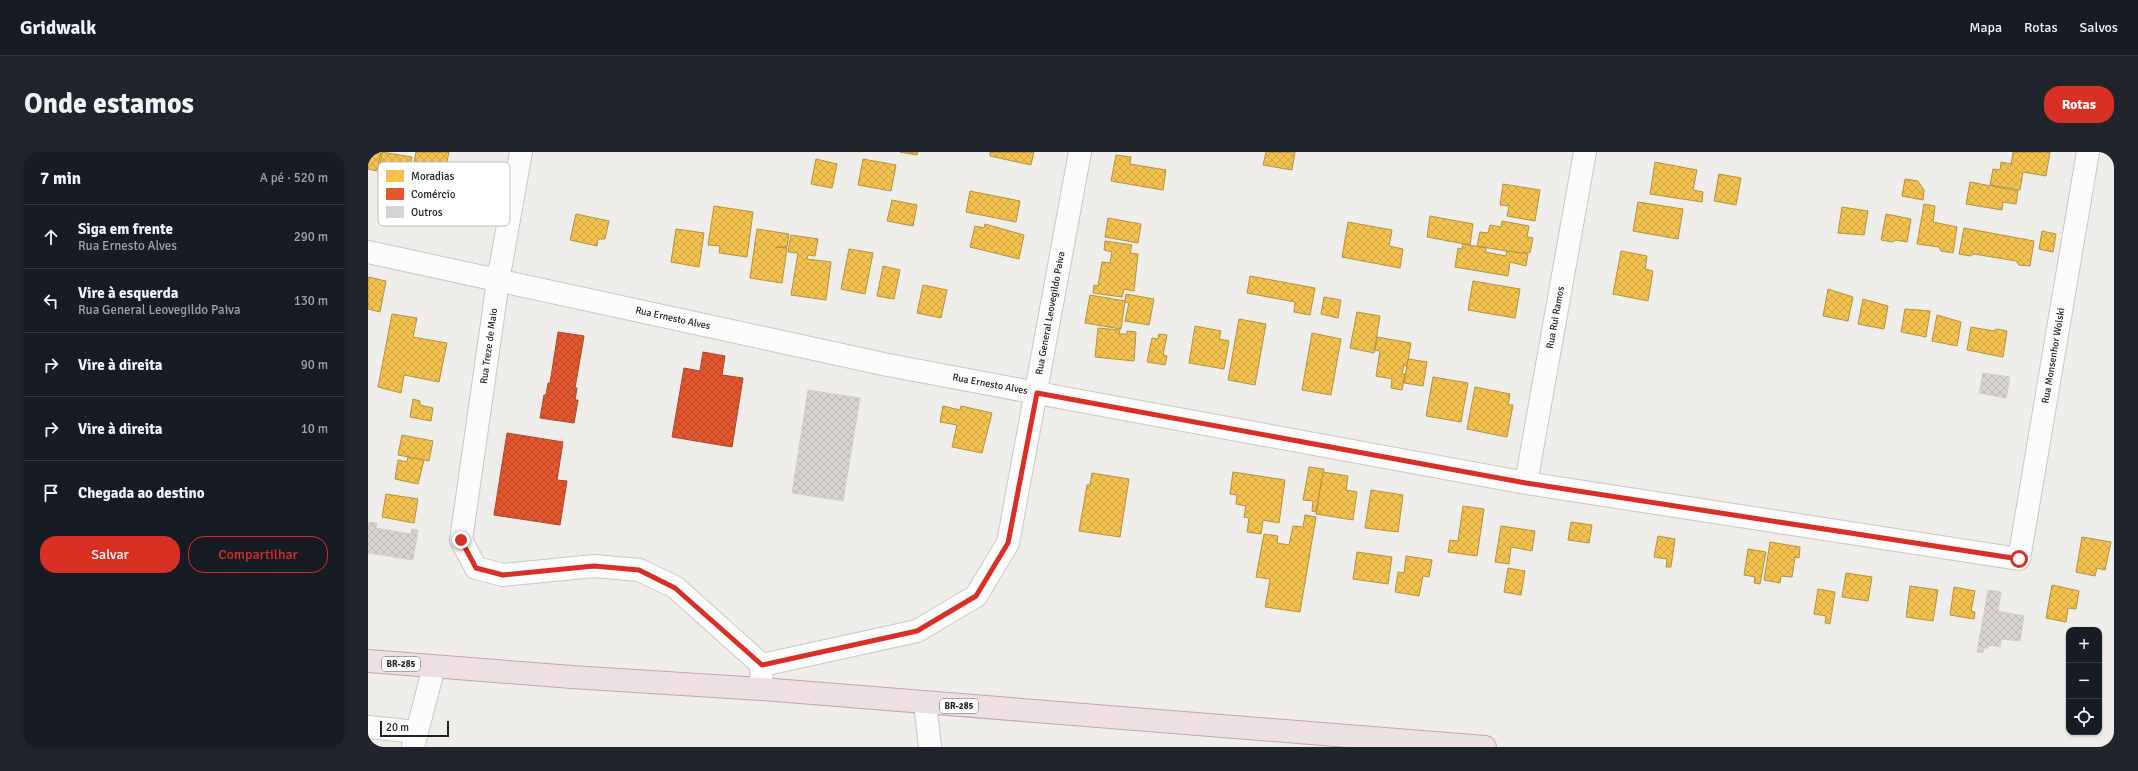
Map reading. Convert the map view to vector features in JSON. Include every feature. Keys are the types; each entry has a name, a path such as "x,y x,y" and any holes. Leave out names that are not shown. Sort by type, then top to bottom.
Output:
{"highway":[{"name":"BR-285","path":"368,661 434,667 761,689 1485,747"}],"street":[{"name":"Rua Treze de Maio","path":"510,214 521,152"},
{"name":"Rua General Leovegildo Paiva","path":"762,665 917,631 976,596 1008,543 1037,393 1080,152"},
{"name":"Rua Rui Ramos","path":"1526,483 1585,152"},
{"name":"Rua Monsenhor Wolski","path":"2019,559 2088,152"},
{"name":"Rua Treze de Maio","path":"508,226 498,281 461,540 476,568 503,575 594,566 639,570 675,588 762,665"},
{"name":"Rua Ernesto Alves","path":"368,252 880,363 1037,393 1526,483 2019,559"},
{"path":"761,689 762,665"},
{"path":"368,727 415,740 434,667"},
{"path":"925,703 930,747"}],"building: Moradias":[{"path":"368,152 381,152 377,171 368,169"},
{"path":"382,152 412,157 411,162 380,162"},
{"path":"416,152 449,152 447,162 414,162"},
{"path":"900,152 918,152 917,155"},
{"path":"990,152 1034,152 1031,165 990,156"},
{"path":"1266,152 1295,152 1292,170 1263,165"},
{"path":"2013,152 2050,152 2046,176 2023,172 2020,190 1990,185 1993,169 2000,170 2001,162 2011,164"},
{"path":"1116,155 1131,157 1130,164 1166,170 1163,190 1111,181"},
{"path":"816,159 837,164 832,188 811,184"},
{"path":"863,159 896,165 891,191 858,185"},
{"path":"1655,162 1697,170 1693,190 1703,192 1702,202 1650,194"},
{"path":"1719,174 1741,178 1736,205 1714,201"},
{"path":"1905,179 1918,181 1924,190 1923,200 1902,196"},
{"path":"1970,182 2018,191 2016,204 2003,202 2002,210 1966,204"},
{"path":"1503,184 1540,190 1535,221 1507,216 1509,206 1500,205"},
{"path":"970,191 1020,201 1016,222 966,212"},
{"path":"892,200 917,205 913,226 887,221"},
{"path":"1638,202 1683,209 1678,239 1633,231"},
{"path":"1924,204 1935,206 1933,222 1957,227 1953,253 1941,251 1939,247 1917,244"},
{"path":"714,206 753,212 747,257 719,253 720,246 708,245"},
{"path":"1842,207 1868,211 1864,235 1838,233"},
{"path":"576,214 609,221 605,239 598,239 597,246 570,240"},
{"path":"1886,214 1911,219 1907,242 1881,240"},
{"path":"1430,216 1473,224 1470,245 1427,237"},
{"path":"1108,218 1141,224 1138,243 1105,237"},
{"path":"1502,221 1529,226 1527,237 1533,238 1530,253 1523,252 1523,254 1477,246 1480,232 1488,233 1490,225 1501,227"},
{"path":"1348,222 1392,230 1389,246 1403,249 1400,268 1342,257"},
{"path":"985,224 1024,235 1019,259 970,247 975,226 984,228"},
{"path":"1964,228 2034,241 2030,266 2019,265 2016,261 1974,254 1970,256 1959,254"},
{"path":"676,229 704,233 699,267 671,262"},
{"path":"757,229 789,234 787,247 776,247 787,248 782,283 750,278"},
{"path":"2042,231 2056,234 2053,252 2039,249"},
{"path":"791,235 818,239 815,256 808,255 807,259 831,262 826,300 791,295 798,253 788,252"},
{"path":"1105,241 1132,245 1130,253 1138,254 1134,291 1124,289 1122,297 1093,293 1094,285 1098,286 1102,262 1110,263 1112,252 1104,250"},
{"path":"1463,244 1486,248 1485,252 1506,256 1507,251 1528,254 1526,266 1510,262 1508,276 1455,267 1458,248 1462,249"},
{"path":"849,249 873,253 865,294 841,289"},
{"path":"1621,251 1647,256 1645,269 1653,271 1648,301 1613,294"},
{"path":"883,266 900,270 894,299 877,296"},
{"path":"1250,276 1315,288 1310,315 1294,312 1295,302 1247,293"},
{"path":"368,277 386,281 380,312 368,309"},
{"path":"1473,281 1520,289 1515,318 1468,310"},
{"path":"923,285 947,290 941,318 917,313"},
{"path":"1828,289 1853,297 1848,321 1823,316"},
{"path":"1126,294 1154,299 1149,325 1125,321 1129,303 1125,302 1121,329 1085,323 1090,295 1125,301"},
{"path":"1324,297 1341,300 1338,318 1321,314"},
{"path":"1863,299 1888,306 1884,329 1858,324"},
{"path":"1905,309 1930,311 1926,337 1901,332"},
{"path":"1357,312 1380,316 1374,353 1350,348"},
{"path":"392,314 417,318 413,337 447,343 439,382 404,375 401,393 378,387"},
{"path":"1937,315 1961,322 1957,346 1932,341"},
{"path":"1239,319 1266,324 1255,385 1228,380"},
{"path":"1195,326 1221,331 1219,339 1229,341 1224,369 1189,363"},
{"path":"1971,327 1993,331 1997,329 2007,331 2003,357 1967,350"},
{"path":"1098,328 1120,330 1119,334 1127,334 1127,331 1136,332 1134,361 1095,357"},
{"path":"1312,333 1341,339 1331,395 1302,390"},
{"path":"1159,334 1167,335 1163,355 1167,356 1165,365 1147,362 1152,338 1158,339"},
{"path":"1377,337 1411,343 1407,366 1404,365 1402,374 1405,374 1402,390 1391,388 1392,379 1376,376 1380,351 1375,350"},
{"path":"1408,359 1427,362 1423,386 1404,383"},
{"path":"1433,377 1468,383 1461,422 1426,416"},
{"path":"1475,387 1510,394 1508,405 1513,405 1507,437 1467,429"},
{"path":"413,399 420,401 420,405 433,408 431,421 410,417"},
{"path":"943,406 960,410 961,406 992,413 982,453 952,447 957,425 940,422"},
{"path":"402,435 433,441 429,461 398,455"},
{"path":"408,457 424,460 418,484 395,479 398,460 407,462"},
{"path":"1309,467 1324,469 1316,512 1312,511 1313,501 1303,500"},
{"path":"1233,472 1285,480 1279,523 1263,520 1261,534 1247,532 1249,518 1244,517 1246,506 1236,504 1237,495 1230,494"},
{"path":"1323,472 1348,476 1346,490 1357,492 1353,520 1316,514"},
{"path":"1092,473 1129,479 1120,537 1079,531 1087,485 1090,485"},
{"path":"1371,490 1403,495 1398,532 1365,528"},
{"path":"386,494 418,499 414,523 382,517"},
{"path":"1463,506 1484,509 1477,556 1448,552 1450,540 1458,541"},
{"path":"1305,515 1316,517 1300,612 1265,607 1270,579 1256,577 1264,534 1278,536 1277,543 1289,545 1293,526 1303,527"},
{"path":"1571,522 1592,525 1589,543 1568,540"},
{"path":"1501,526 1535,531 1532,551 1511,547 1509,564 1495,562"},
{"path":"1658,536 1675,539 1671,567 1666,567 1667,559 1654,557"},
{"path":"2082,537 2111,542 2105,570 2097,568 2095,576 2076,572"},
{"path":"1770,542 1800,547 1799,558 1795,557 1792,577 1781,576 1780,583 1764,580"},
{"path":"1748,549 1766,552 1760,584 1754,583 1755,577 1744,575"},
{"path":"1357,552 1392,557 1388,584 1353,579"},
{"path":"1406,556 1432,560 1429,577 1423,576 1419,596 1395,592 1398,572 1404,573"},
{"path":"1508,568 1525,571 1521,595 1504,592"},
{"path":"1846,573 1872,577 1868,601 1842,597"},
{"path":"2052,585 2079,591 2076,609 2068,608 2066,622 2046,618"},
{"path":"1910,586 1938,590 1933,621 1906,617"},
{"path":"1954,587 1975,591 1971,611 1975,612 1974,619 1950,615"},
{"path":"1818,589 1835,592 1830,624 1825,623 1826,616 1814,614"}],"building: Comércio":[{"path":"558,332 584,336 575,388 577,388 575,400 578,400 574,423 540,418 544,395 546,395 548,383 550,383"},
{"path":"703,352 725,356 722,375 743,378 732,447 672,437 684,368 700,371"},
{"path":"507,433 563,442 557,480 567,481 560,525 494,515"}],"building: Outros":[{"path":"1983,373 2010,377 2006,398 1979,393"},
{"path":"808,390 860,398 843,501 792,493"},
{"path":"368,522 377,523 376,528 411,534 412,529 418,530 413,560 368,553"},
{"path":"1988,590 2001,592 1998,611 2024,616 2020,641 2001,639 2000,647 1988,645 1988,648 1984,648 1983,653 1977,652"}],"route":[{"path":"461,540 476,568 503,575 594,566 639,570 675,588 762,665 917,631 976,596 1008,543 1037,393 1526,483 2019,559"}]}
